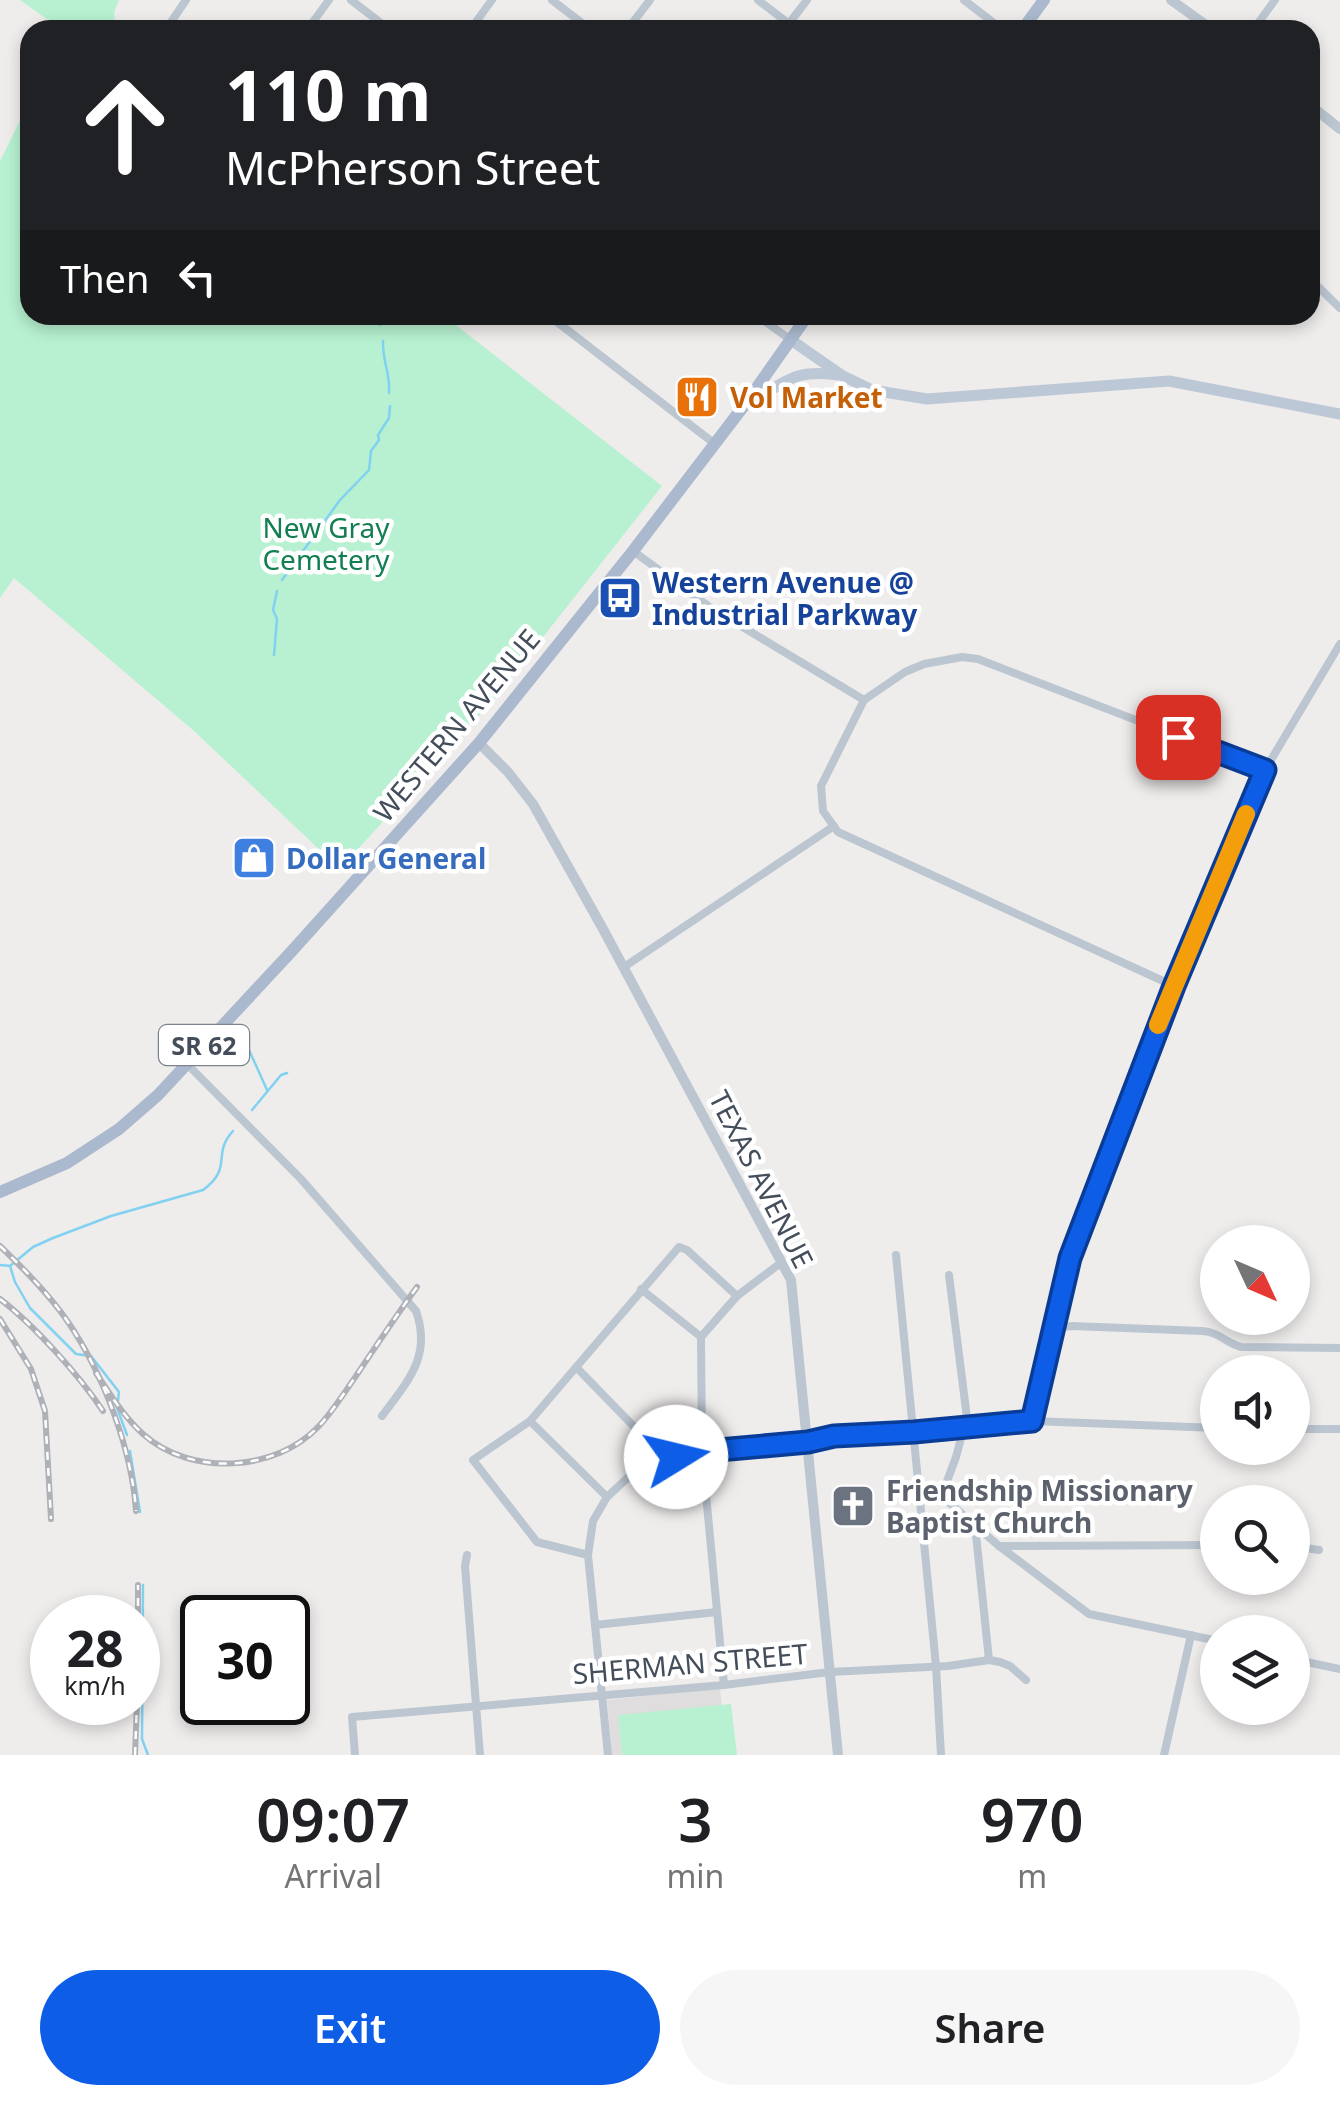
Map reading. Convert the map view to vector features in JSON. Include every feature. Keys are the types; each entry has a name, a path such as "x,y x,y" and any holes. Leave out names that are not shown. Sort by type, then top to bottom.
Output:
{"main road":[{"name":"WESTERN AVENUE","path":"0,1192 86,1152 119,1129 158,1095 302,940 479,743 633,551 801,325"},
{"path":"791,340 843,376 872,390 928,399 1169,380 1340,414"},
{"path":"746,403 796,376 843,376"}],"street":[{"path":"352,0 377,20"},
{"path":"552,0 578,20"},
{"path":"634,20 650,0"},
{"path":"758,0 781,20"},
{"path":"964,0 990,20"},
{"path":"1171,0 1199,20"},
{"path":"1261,20 1276,0"},
{"path":"1320,113 1340,128"},
{"path":"1320,289 1340,308"},
{"path":"770,325 791,340"},
{"path":"561,326 715,444"},
{"path":"633,551 711,608 864,700"},
{"path":"1032,1421 1070,1258 1174,986 1265,770 1340,644"},
{"path":"1174,986 838,832 824,811 821,786 864,700 905,672 924,664 962,658 978,660 1265,770"},
{"name":"TEXAS AVENUE","path":"479,743 533,804 791,1280 838,1755"},
{"path":"624,967 834,826"},
{"path":"187,1064 301,1179 416,1311 422,1328 420,1355 413,1372 382,1416"},
{"path":"588,1554 537,1542 473,1460 530,1421 679,1247 737,1296"},
{"path":"896,1255 941,1755"},
{"path":"724,1684 702,1452 702,1338 737,1296 782,1262"},
{"path":"950,1275 966,1426 944,1492 946,1500 1089,1614 1200,1637"},
{"path":"641,1289 702,1338"},
{"path":"1054,1328 1202,1331 1213,1332 1241,1346 1340,1348"},
{"path":"577,1368 646,1439 656,1462"},
{"path":"530,1421 606,1497"},
{"path":"608,1755 588,1554 593,1521 606,1497 634,1472 656,1462 702,1452 834,1436 1032,1421 1200,1427"},
{"path":"1310,1429 1340,1430"},
{"path":"975,1525 989,1660 1010,1666 1026,1680"},
{"path":"999,1546 1200,1545"},
{"path":"1310,1549 1318,1550"},
{"path":"467,1555 465,1574 480,1755"},
{"path":"595,1625 717,1612"},
{"path":"1164,1755 1191,1635"},
{"name":"SHERMAN STREET","path":"356,1755 352,1718 989,1660"},
{"path":"1310,1662 1340,1670"}],"shaded area":[{"path":"720,1688 727,1755 612,1755 607,1700"}],"green space":[{"path":"20,0 119,0 115,20 48,20"},
{"name":"New Gray Cemetery","path":"20,120 20,325 456,325 662,486 495,698 340,869 194,731 14,578 0,598 0,161"},
{"path":"731,1704 737,1755 622,1755 618,1715"}],"waterway":[{"path":"383,341 389,393"},
{"path":"282,580 340,500 369,470 371,451 389,418 390,406"},
{"path":"274,655 277,619 273,610 277,591"},
{"path":"245,1041 267,1090"},
{"path":"252,1110 287,1073"},
{"path":"0,1265 10,1266 33,1247 111,1216 203,1190 218,1174 223,1147 233,1131"},
{"path":"10,1266 30,1308 76,1354 91,1356 119,1392 117,1408 127,1435"},
{"path":"130,1451 140,1512"},
{"path":"143,1585 142,1739 148,1755"}],"railway":[{"path":"0,1246 53,1302 93,1364 122,1438 136,1511"},
{"path":"96,1373 130,1420 163,1448 208,1462 257,1460 280,1453 319,1426 417,1287"},
{"path":"0,1299 55,1351 103,1411"},
{"path":"0,1319 31,1369 45,1411 51,1519"},
{"path":"138,1585 138,1595"},
{"path":"135,1755 136,1725"}],"slow traffic":[{"path":"1158,1025 1246,814"}],"place":[{"name":"Vol Market","path":"697,397"},
{"name":"Western Avenue @ Industrial Parkway","path":"620,598"},
{"name":"Dollar General","path":"254,858"},
{"name":"Friendship Missionary Baptist Church","path":"853,1506"}],"route":[{"path":"676,1457 834,1436 1032,1421 1070,1258 1174,986 1265,770 1178,737"}]}
